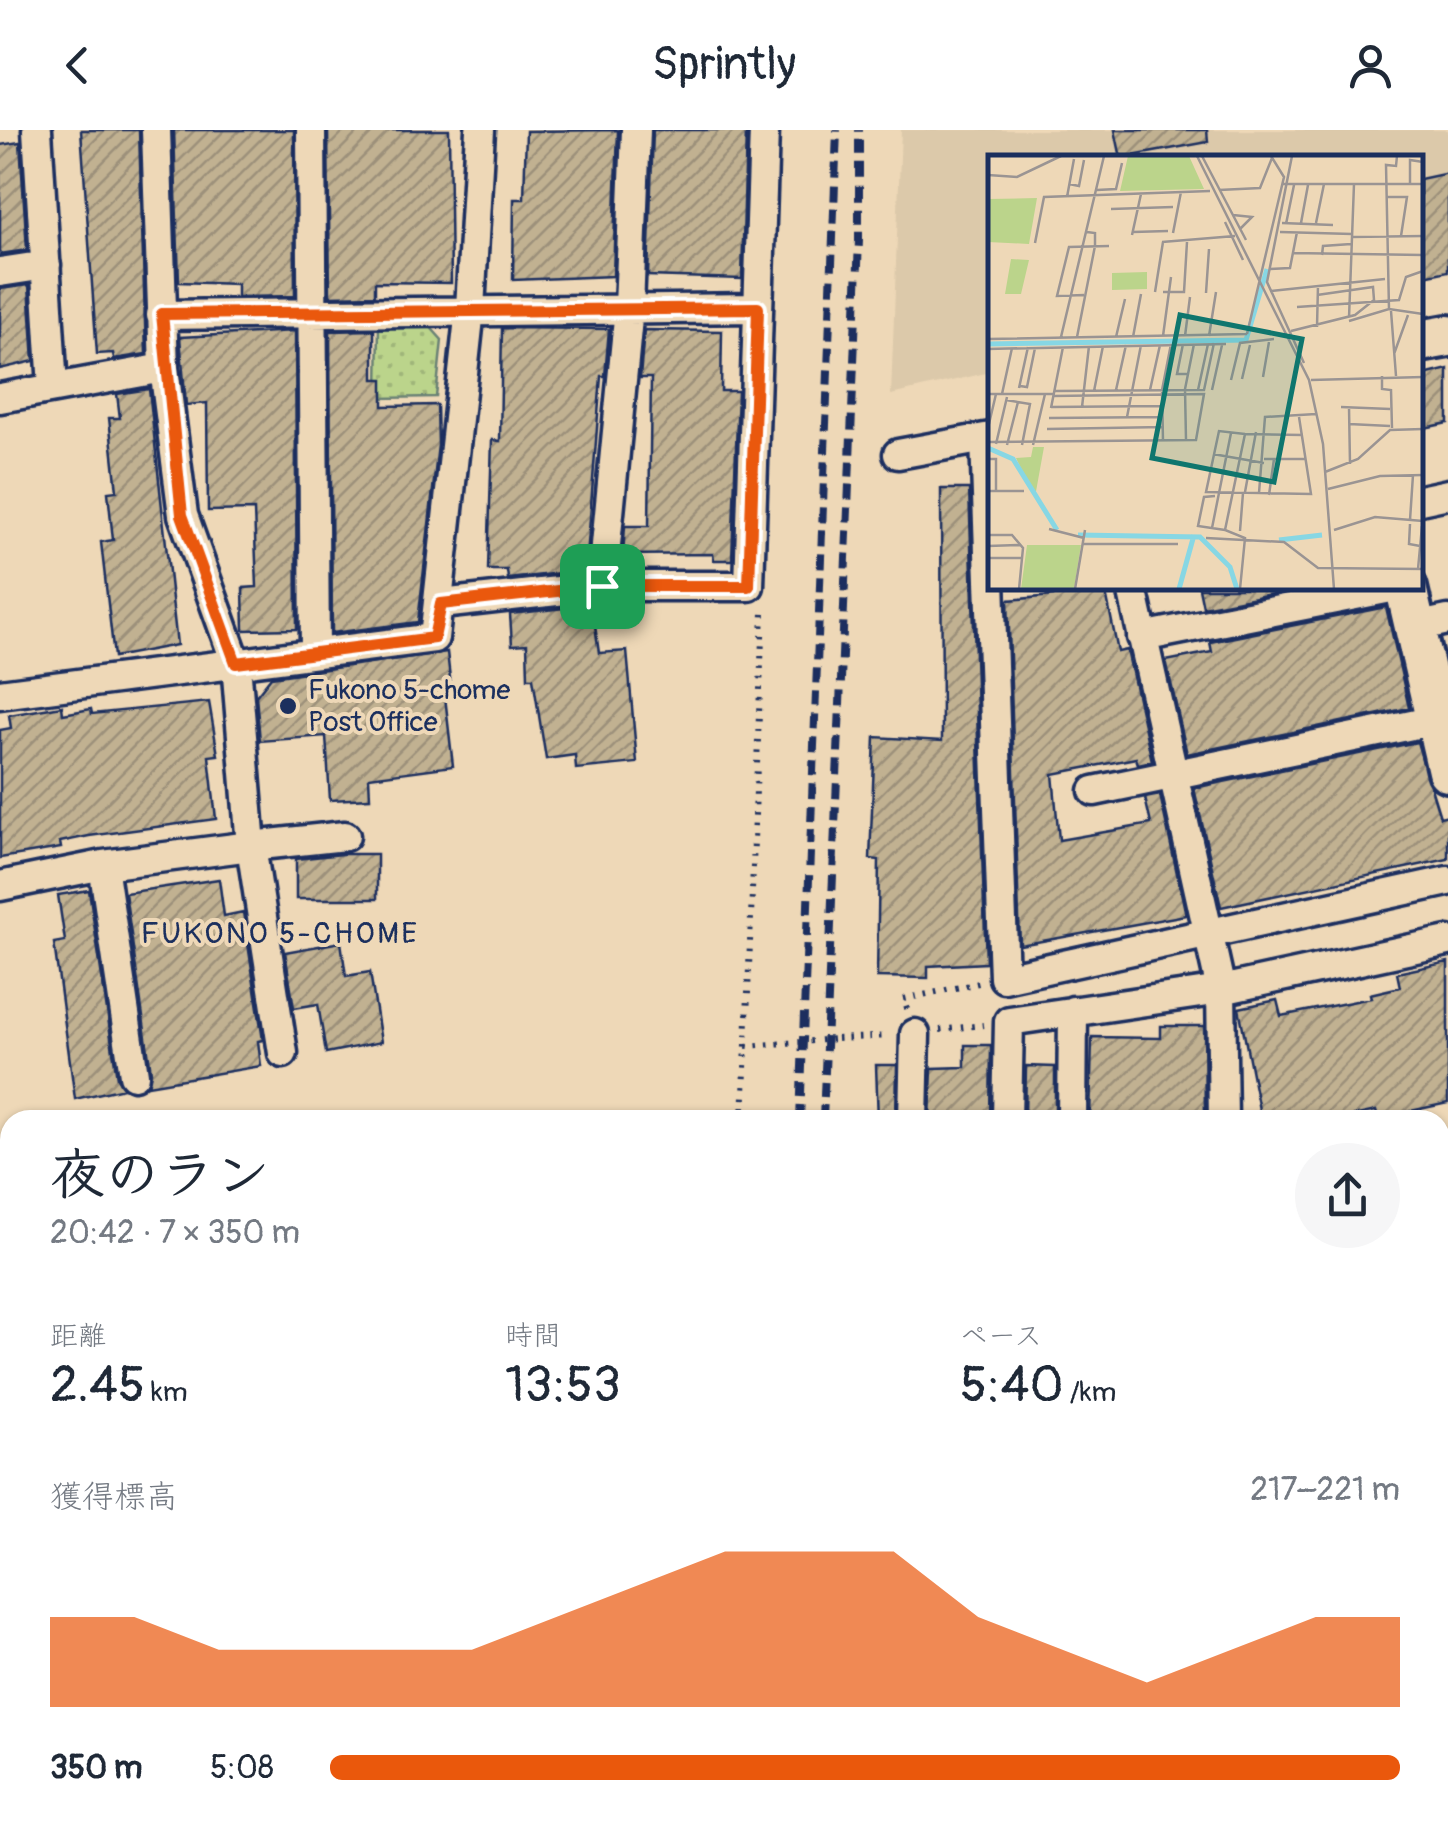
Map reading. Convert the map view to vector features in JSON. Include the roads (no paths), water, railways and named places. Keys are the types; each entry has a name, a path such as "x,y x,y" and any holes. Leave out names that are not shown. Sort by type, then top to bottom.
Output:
{"street":[{"path":"37,130 54,388"},
{"path":"156,130 164,368 182,515 236,663 252,846 283,1053"},
{"path":"311,130 315,653"},
{"path":"0,694 434,638 441,604 470,310 480,130"},
{"path":"602,586 629,308 636,130"},
{"path":"441,604 602,586 749,586 764,130"},
{"path":"0,272 46,265"},
{"path":"162,314 758,308"},
{"path":"1423,341 1448,336"},
{"path":"0,398 164,368"},
{"path":"898,454 988,438"},
{"path":"1423,499 1448,494"},
{"path":"993,590 1004,978 1448,880"},
{"path":"1132,590 1170,776 1221,990 1224,1110"},
{"path":"1142,637 1314,595 1369,590"},
{"path":"1094,792 1170,776 1444,747 1432,623 1407,590"},
{"path":"0,886 103,865 344,836"},
{"path":"103,865 134,1076"},
{"path":"1007,1110 1008,1021 1221,990 1448,942"},
{"path":"1072,1110 1073,1011"},
{"path":"913,1110 915,1034"}],"railway":[{"path":"800,1110 837,130"},
{"path":"823,1110 859,240 859,130"}],"place":[{"name":"Fukono 5-chome Post Office","path":"288,706"}],"district":[{"name":"FUKONO 5-CHOME","path":"280,933"}]}
